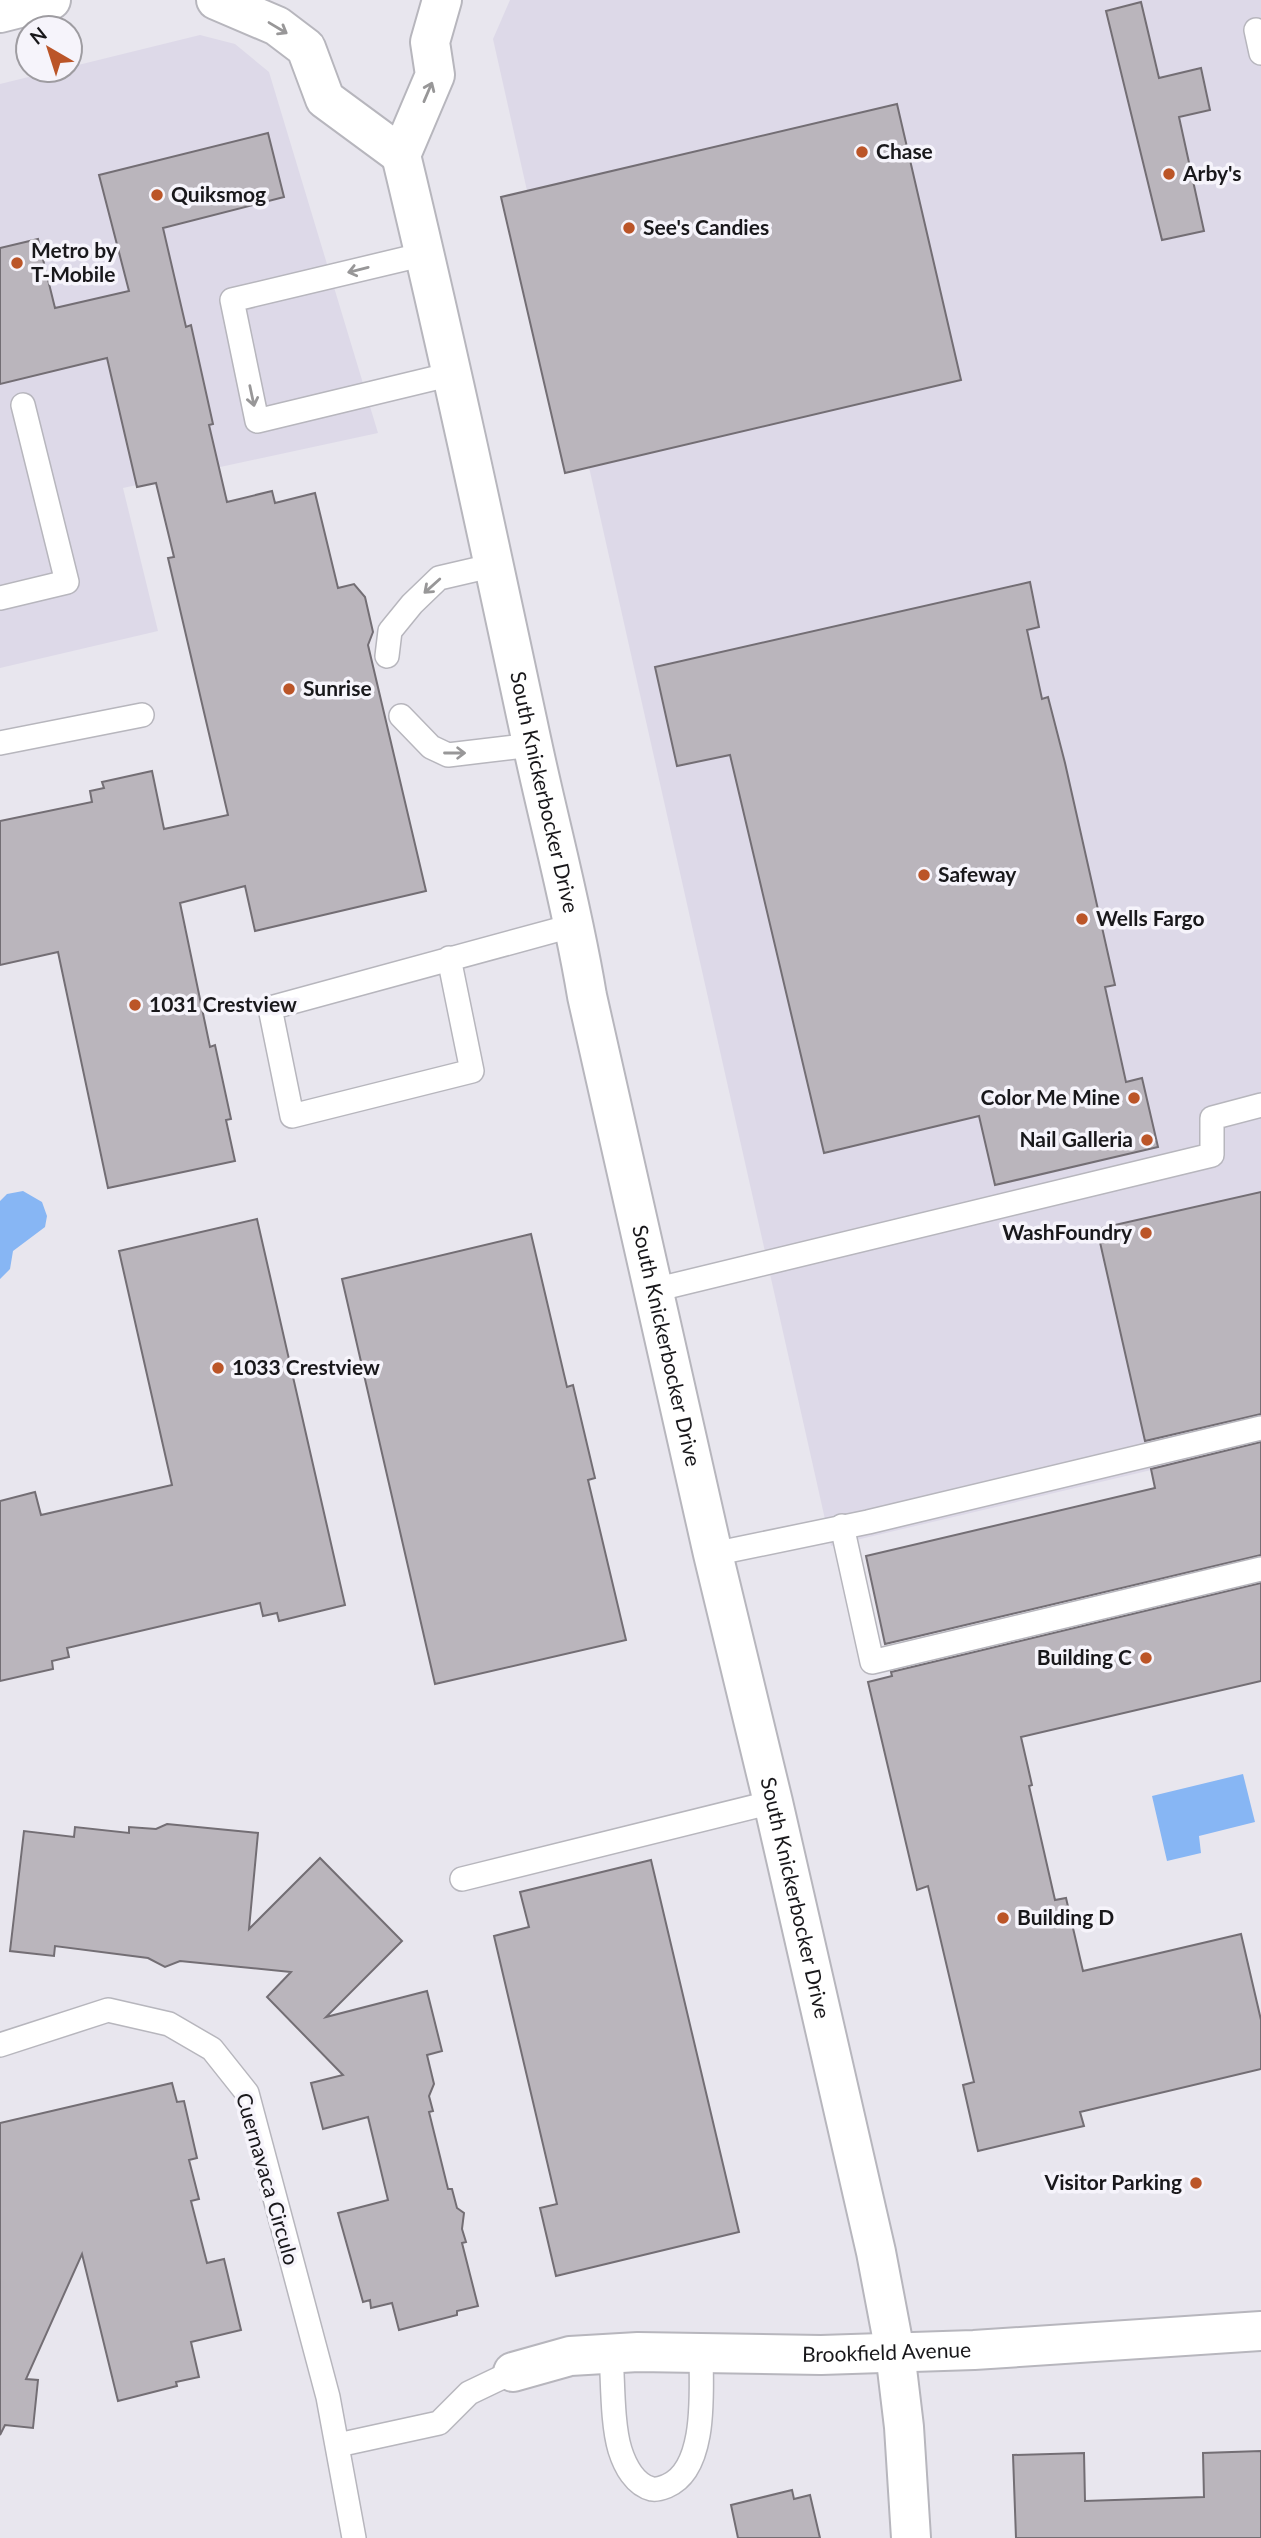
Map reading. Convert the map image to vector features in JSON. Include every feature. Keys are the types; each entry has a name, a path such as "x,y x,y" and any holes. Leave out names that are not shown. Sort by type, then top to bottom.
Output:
{"street":[{"path":"0,13 50,0"},
{"path":"216,0 277,26 306,48 326,99 401,155 435,75 430,42 442,0"},
{"name":"South Knickerbocker Drive","path":"401,155 495,565 575,925 587,996 713,1555 773,1802 876,2252 895,2352 904,2427 911,2538"},
{"name":"Brookfield Avenue","path":"513,2372 570,2356 611,2353 821,2355 974,2350 1261,2331"}],"lane":[{"path":"1256,30 1261,53"},
{"path":"425,254 232,300 257,421 452,374"},
{"path":"0,598 67,582 23,405"},
{"path":"387,656 390,631 412,604 439,578 495,565"},
{"path":"0,744 142,715"},
{"path":"401,716 432,747 448,755 533,744"},
{"path":"449,958 472,1071 292,1116 270,1008 449,958 575,925"},
{"path":"654,1290 1212,1155 1212,1118 1261,1105"},
{"path":"713,1555 1261,1428"},
{"path":"842,1526 872,1662 1261,1569"},
{"path":"462,1879 773,1802"},
{"name":"Cuernavaca Circulo","path":"0,2045 108,2010 169,2024 212,2049 247,2094 328,2397 354,2538"},
{"path":"611,2353 620,2449 636,2480 642,2486 656,2490 674,2483 692,2462 701,2419 701,2352"},
{"path":"338,2445 439,2423 469,2393 513,2372"}],"shaded area":[{"path":"510,0 1261,0 1261,1444 831,1546 493,39"},
{"path":"200,35 235,44 269,72 378,433 123,488 158,631 0,668 0,84 14,81 14,84 84,84 84,64"}],"water":[{"path":"23,1191 42,1202 47,1216 45,1227 13,1251 10,1269 0,1279 0,1201 7,1194"},
{"path":"1243,1774 1255,1822 1199,1836 1201,1853 1167,1861 1152,1796"}],"building":[{"name":"Arby's","path":"1141,2 1159,78 1201,68 1210,110 1179,117 1204,231 1162,240 1106,11"},
{"path":"897,104 961,380 565,473 501,197"},
{"path":"268,133 284,197 163,228 186,327 191,325 213,424 209,425 227,502 272,491 275,503 315,493 338,588 354,584 365,597 373,632 368,645 426,891 255,931 245,886 180,903 210,1047 215,1045 231,1119 226,1120 235,1161 108,1188 58,952 0,965 0,821 92,802 90,791 104,788 102,782 152,771 164,829 228,815 168,558 174,557 156,483 137,487 107,358 0,384 0,248 38,239 55,308 129,291 99,175"},
{"name":"Safeway","path":"1030,582 1039,627 1027,630 1042,699 1048,697 1065,763 1115,985 1105,987 1126,1082 1142,1078 1158,1147 995,1185 979,1116 824,1153 730,755 677,766 655,667"},
{"path":"1261,1192 1261,1414 1145,1441 1097,1229"},
{"name":"1033 Crestview","path":"257,1219 345,1605 279,1621 277,1613 263,1616 260,1603 67,1648 69,1657 52,1661 53,1669 0,1681 0,1501 35,1492 41,1515 172,1485 119,1251"},
{"path":"531,1234 567,1387 573,1385 595,1478 588,1480 626,1640 435,1684 342,1279"},
{"path":"1261,1442 1261,1555 885,1644 866,1556 1155,1488 1151,1469"},
{"name":"Building D","path":"1261,1583 1261,1681 1021,1737 1032,1785 1029,1786 1055,1900 1066,1898 1083,1971 1241,1934 1261,2020 1261,2069 1080,2112 1084,2126 978,2151 963,2085 974,2082 928,1886 917,1890 868,1682 892,1676 891,1672"},
{"path":"167,1824 258,1833 249,1929 320,1858 402,1941 326,2017 427,1991 442,2051 427,2055 434,2084 429,2096 433,2111 429,2112 448,2189 452,2189 457,2208 464,2213 462,2229 466,2242 462,2243 478,2306 457,2311 457,2315 399,2330 392,2303 371,2308 370,2300 363,2302 338,2213 388,2200 368,2117 323,2129 311,2083 343,2075 267,1997 291,1972 180,1961 165,1967 148,1958 55,1946 54,1956 10,1951 24,1831 74,1837 75,1827 129,1833 129,1827 156,1829"},
{"path":"651,1860 739,2232 556,2276 540,2208 557,2204 494,1936 529,1927 520,1892"},
{"path":"172,2083 177,2102 184,2101 197,2158 189,2160 199,2199 191,2201 207,2263 224,2259 241,2330 191,2342 199,2377 176,2382 177,2386 118,2401 82,2254 26,2379 38,2380 33,2428 5,2425 0,2435 0,2123"},
{"path":"1261,2451 1261,2538 1016,2538 1013,2455 1084,2453 1085,2501 1204,2497 1203,2453"},
{"path":"792,2490 794,2499 810,2495 820,2538 738,2538 731,2505"}],"place":[{"name":"Chase","path":"862,152"},
{"name":"Arby's","path":"1169,174"},
{"name":"Quiksmog","path":"157,195"},
{"name":"See's Candies","path":"629,228"},
{"name":"Metro by T-Mobile","path":"17,263"},
{"name":"Sunrise","path":"289,689"},
{"name":"Safeway","path":"924,875"},
{"name":"Wells Fargo","path":"1082,919"},
{"name":"1031 Crestview","path":"135,1005"},
{"name":"Color Me Mine","path":"1134,1098"},
{"name":"Nail Galleria","path":"1147,1140"},
{"name":"WashFoundry","path":"1146,1233"},
{"name":"1033 Crestview","path":"218,1368"},
{"name":"Building C","path":"1146,1658"},
{"name":"Building D","path":"1003,1918"},
{"name":"Visitor Parking","path":"1196,2183"}]}
